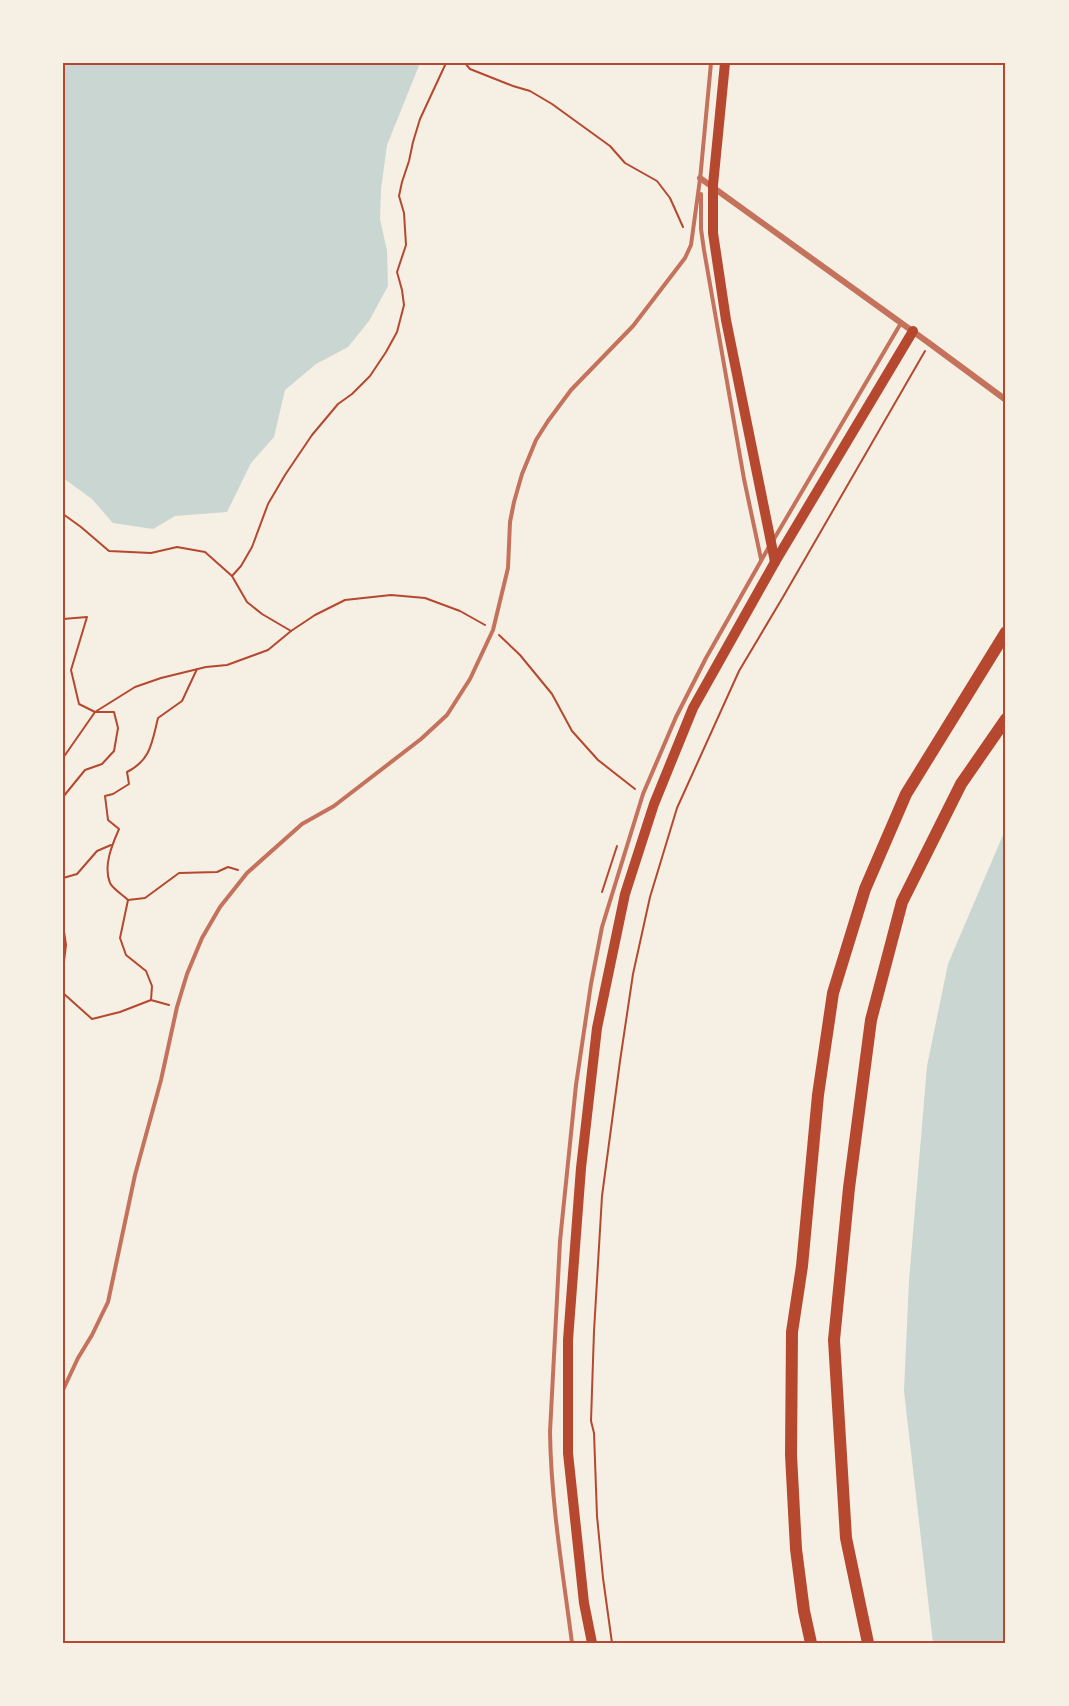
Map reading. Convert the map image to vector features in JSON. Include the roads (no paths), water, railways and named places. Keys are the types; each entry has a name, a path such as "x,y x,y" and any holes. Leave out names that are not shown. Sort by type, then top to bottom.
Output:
{"main road":[{"path":"725,63 713,186 713,233 726,320 775,562"},
{"path":"592,1643 584,1603 568,1453 568,1340 580,1168 597,1028 625,894 654,804 693,708 775,562 913,331"},
{"path":"811,1643 804,1611 796,1538 791,1455 792,1332 802,1266 818,1095 833,993 865,890 906,794 1006,632"},
{"path":"868,1643 846,1538 834,1340 849,1188 870,1020 902,902 961,784 1006,718"}],"street":[{"path":"700,178 1006,400"}],"lane":[{"path":"63,1390 108,1302 135,1175 161,1080 177,1007 202,938 220,906 247,873 302,824 334,806 421,739 447,715 470,679 493,630 508,568 510,522 514,502 522,474 536,440 571,390 633,326 685,258 691,245 711,63"},
{"path":"700,178 701,229 704,250 744,479 761,560"},
{"path":"572,1643 551,1462 551,1410 560,1242 576,1085 602,927 643,794 675,717 705,658 746,590 761,560 902,323"}]}
